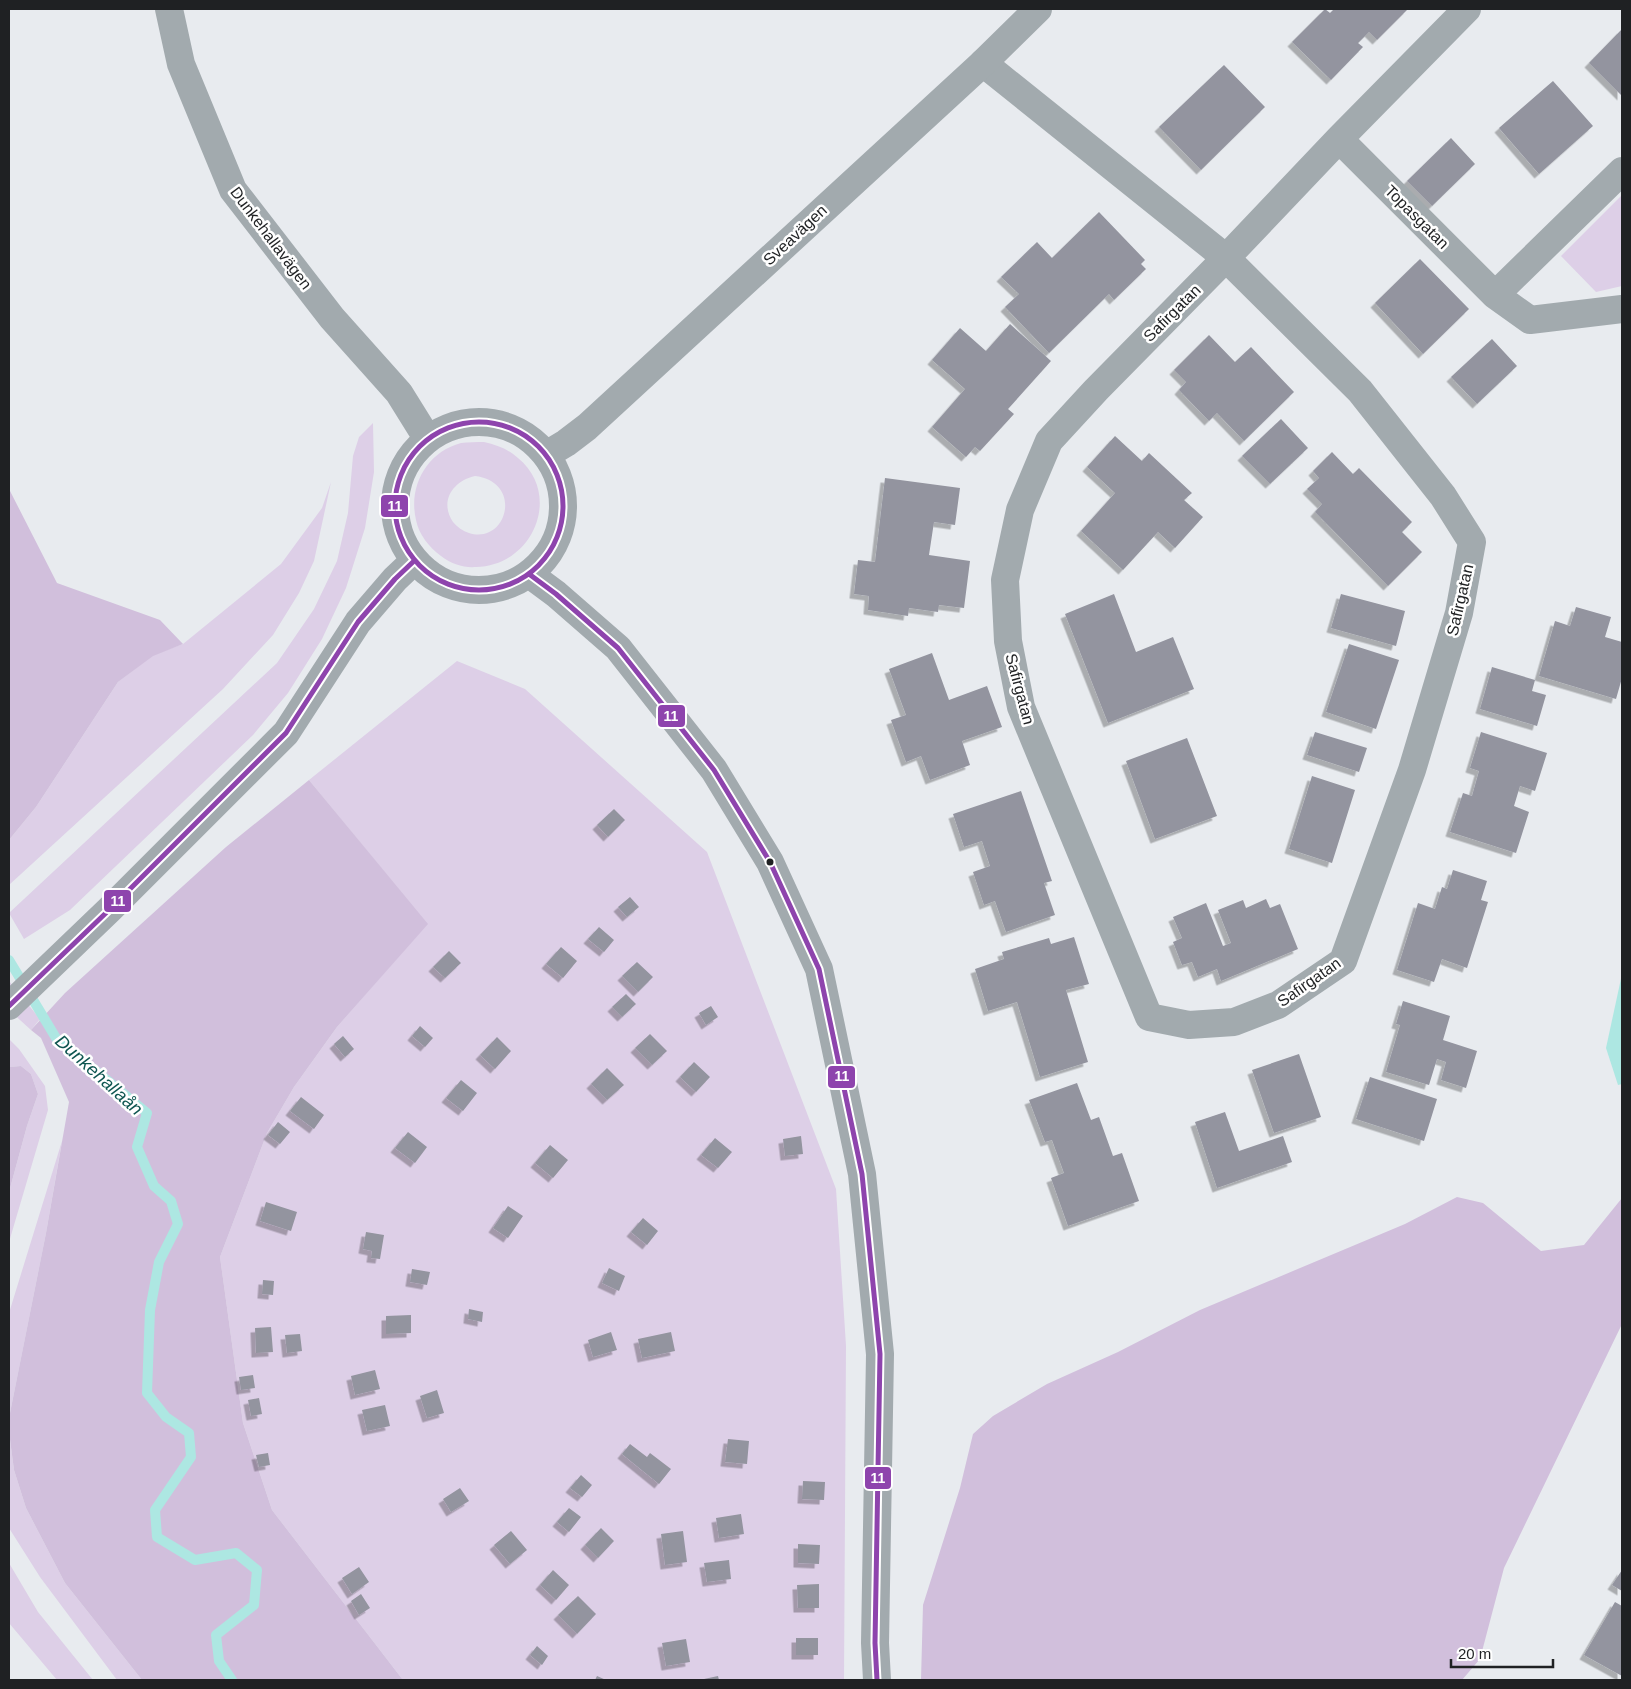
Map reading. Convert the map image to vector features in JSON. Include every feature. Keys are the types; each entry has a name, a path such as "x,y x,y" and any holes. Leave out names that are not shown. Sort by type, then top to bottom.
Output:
{"street":[{"name":"Dunkehallavägen","path":"170,9 181,64 233,190 332,318 399,393 428,438"},
{"name":"Sveavägen","path":"546,455 587,427 983,63 1038,9"},
{"path":"1226,258 1466,9"},
{"name":"Safirgatan","path":"983,63 1226,258 1360,391 1443,496 1472,542 1459,613 1412,770 1343,961 1278,1005 1234,1022 1189,1024 1149,1017 1104,909 1021,707 1008,641 1005,580 1020,510 1049,441 1096,390 1226,258"},
{"name":"Topasgatan","path":"1339,139 1495,295 1530,320 1622,308"},
{"path":"1495,295 1622,171"},
{"path":"486,421 509,427 530,438 546,455 560,481 564,510 558,534 546,557 529,574 512,584 493,590 473,590 451,586 431,576 414,561 402,541 395,518 395,494 401,472 412,453 428,438 446,428 465,422 486,421"},
{"path":"9,1006 110,910 286,733 358,622 395,579 414,561"},
{"path":"529,574 556,594 618,648 714,770 770,862 819,969 862,1174 880,1354 875,1643 878,1680"}],"shaded area":[{"path":"1622,195 1622,286 1596,292 1561,256"},
{"path":"373,423 374,472 365,528 346,588 322,639 288,693 253,735 70,910 24,939 9,913 277,663 314,609 337,561 348,513 353,456 359,437"},
{"path":"484,442 510,452 531,473 538,490 540,508 535,526 526,542 513,555 496,564 467,567 445,559 432,549 425,540 419,531 416,520 415,495 423,472 438,454 449,447 461,443","holes":["475,476 490,481 500,489 505,500 505,511 501,522 493,530 482,534 469,533 458,527 449,514 447,507 450,493 460,482"]},
{"path":"331,482 314,561 299,593 273,635 223,689 9,885 9,840 36,807 118,682 153,655 183,644 281,564 322,508"},
{"path":"9,489 57,583 160,620 183,644 153,656 118,682 36,807 9,840"},
{"path":"457,661 525,689 707,852 836,1189 846,1346 844,1680 403,1680 272,1510 243,1423 220,1257 267,1133 294,1087 337,1027 427,924 309,780"},
{"path":"309,780 428,924 337,1027 294,1087 267,1133 220,1257 243,1423 272,1510 403,1680 142,1680 65,1583 26,1508 14,1470 9,1418 46,1233 69,1102 41,1038 31,1030 65,993 226,847"},
{"path":"1622,974 1622,1084 1618,1085 1606,1048"},
{"path":"9,981 40,1019 31,1030 9,1010"},
{"path":"9,1039 19,1049 45,1086 48,1110 9,1242 9,1192 38,1094 31,1074 21,1066 9,1067"},
{"path":"21,1066 31,1074 38,1094 9,1192 9,1067"},
{"path":"62,1141 46,1233 9,1418 9,1313"},
{"path":"1457,1197 1483,1203 1541,1251 1584,1245 1622,1198 1622,1324 1504,1568 1480,1659 1462,1680 921,1680 923,1605 960,1488 973,1434 993,1416 1047,1384 1118,1352 1200,1310 1405,1224"},
{"path":"9,1432 14,1470 26,1508 65,1583 142,1680 117,1680 40,1577 9,1528"},
{"path":"9,1563 38,1612 93,1680 57,1680 9,1623"}],"building":[{"path":"1325,9 1330,13 1334,9 1408,9 1377,40 1369,32 1358,43 1363,47 1331,80 1292,42"},
{"path":"1622,29 1622,96 1589,63"},
{"path":"1224,65 1265,107 1201,170 1159,127"},
{"path":"1553,81 1593,126 1539,174 1499,128"},
{"path":"1451,138 1475,164 1432,206 1407,181"},
{"path":"1099,212 1145,260 1141,264 1146,269 1114,300 1109,294 1049,353 1005,307 1019,294 1001,277 1037,242 1052,258"},
{"path":"1420,259 1469,309 1423,354 1375,303"},
{"path":"1010,324 1051,361 1008,409 1014,414 980,451 975,447 966,457 932,427 965,389 932,360 960,328 986,351"},
{"path":"1209,335 1235,362 1251,347 1294,392 1244,441 1217,413 1209,421 1179,390 1186,382 1174,370"},
{"path":"1492,339 1517,366 1477,404 1451,377"},
{"path":"1281,419 1308,448 1270,484 1242,456"},
{"path":"1115,436 1142,461 1149,453 1192,493 1184,500 1203,517 1175,548 1158,532 1123,570 1081,531 1115,493 1087,467"},
{"path":"1332,452 1353,474 1359,468 1412,522 1402,532 1422,552 1388,586 1315,512 1322,504 1307,489 1319,478 1313,471"},
{"path":"885,478 960,488 955,525 934,522 929,555 970,561 964,608 939,605 938,612 909,608 908,616 868,610 869,596 854,594 858,560 875,562"},
{"path":"1114,594 1136,652 1173,637 1194,689 1108,723 1065,614"},
{"path":"1341,594 1405,611 1396,646 1331,628"},
{"path":"1576,607 1611,617 1605,637 1622,642 1622,678 1616,699 1539,676 1555,621 1570,626"},
{"path":"1349,644 1399,660 1376,729 1326,712"},
{"path":"932,653 949,700 987,686 1002,727 962,741 970,765 930,780 921,756 906,762 891,720 906,715 889,669"},
{"path":"1492,667 1535,680 1532,691 1546,695 1537,726 1480,709"},
{"path":"1315,732 1367,748 1359,772 1307,755"},
{"path":"1481,732 1547,753 1535,791 1520,786 1514,806 1529,812 1516,853 1450,832 1463,793 1472,796 1479,771 1470,768"},
{"path":"1187,738 1217,816 1155,839 1126,761"},
{"path":"1312,776 1355,790 1332,863 1289,849"},
{"path":"1021,791 1052,881 1044,883 1055,915 1006,932 995,901 984,905 973,872 990,866 982,841 964,847 953,814"},
{"path":"614,809 625,820 608,837 597,825"},
{"path":"1453,870 1487,881 1481,900 1488,902 1467,968 1442,959 1434,982 1397,970 1418,903 1435,909 1442,887 1447,889"},
{"path":"630,897 639,907 627,917 618,907"},
{"path":"1266,899 1270,908 1280,904 1298,949 1221,981 1217,969 1198,977 1192,962 1182,965 1173,942 1182,938 1173,917 1206,903 1223,946 1231,943 1218,910 1243,900 1246,908"},
{"path":"599,927 614,940 604,952 588,939"},
{"path":"1074,937 1089,984 1066,990 1088,1062 1040,1077 1017,1002 988,1011 975,969 1004,959 1002,952 1049,938 1051,944"},
{"path":"561,947 577,961 563,978 546,964"},
{"path":"449,951 461,963 445,978 433,967"},
{"path":"637,962 653,977 638,992 622,976"},
{"path":"626,994 636,1004 622,1017 612,1007"},
{"path":"1403,1001 1450,1016 1443,1040 1477,1051 1466,1088 1441,1080 1446,1062 1437,1059 1429,1085 1386,1072 1400,1025 1396,1024"},
{"path":"711,1006 718,1017 706,1025 699,1013"},
{"path":"420,1026 433,1038 425,1047 412,1036"},
{"path":"650,1034 667,1051 652,1065 635,1048"},
{"path":"343,1036 354,1049 345,1057 334,1044"},
{"path":"497,1037 511,1051 495,1069 480,1055"},
{"path":"1299,1054 1321,1117 1274,1133 1252,1070"},
{"path":"694,1062 710,1077 696,1092 680,1077"},
{"path":"607,1068 624,1085 607,1100 591,1084"},
{"path":"1370,1077 1437,1099 1424,1141 1356,1119"},
{"path":"461,1080 477,1093 463,1111 446,1098"},
{"path":"1077,1083 1091,1120 1099,1117 1113,1156 1122,1153 1139,1201 1068,1226 1051,1178 1064,1173 1052,1140 1045,1142 1029,1100"},
{"path":"301,1097 324,1115 314,1129 290,1111"},
{"path":"1225,1112 1239,1151 1283,1136 1292,1162 1217,1188 1195,1122"},
{"path":"278,1122 290,1132 280,1144 268,1135"},
{"path":"408,1132 427,1147 415,1163 395,1148"},
{"path":"801,1136 803,1154 785,1156 783,1139"},
{"path":"715,1138 732,1152 718,1168 701,1155"},
{"path":"550,1145 568,1160 553,1178 535,1163"},
{"path":"266,1202 297,1212 291,1231 260,1221"},
{"path":"508,1206 523,1216 508,1238 493,1228"},
{"path":"643,1218 658,1231 647,1245 631,1232"},
{"path":"366,1232 384,1235 380,1259 371,1258 372,1251 363,1249"},
{"path":"609,1268 625,1276 619,1291 602,1283"},
{"path":"412,1269 430,1272 427,1285 410,1282"},
{"path":"263,1280 274,1281 273,1295 262,1294"},
{"path":"469,1309 483,1312 482,1322 468,1319"},
{"path":"411,1315 411,1333 386,1334 386,1316"},
{"path":"271,1327 273,1352 256,1353 255,1328"},
{"path":"611,1332 617,1350 593,1357 588,1340"},
{"path":"671,1332 675,1351 642,1358 638,1339"},
{"path":"300,1334 302,1351 287,1353 285,1335"},
{"path":"375,1370 380,1389 355,1395 351,1376"},
{"path":"253,1375 255,1388 241,1390 239,1377"},
{"path":"437,1390 444,1413 427,1418 420,1396"},
{"path":"259,1398 262,1414 251,1416 248,1400"},
{"path":"385,1405 390,1426 367,1431 362,1410"},
{"path":"728,1439 749,1441 747,1464 725,1462"},
{"path":"630,1444 647,1457 650,1453 671,1469 659,1484 622,1454"},
{"path":"268,1453 270,1465 259,1467 256,1455"},
{"path":"581,1475 592,1485 582,1497 570,1488"},
{"path":"803,1481 825,1482 824,1500 802,1499"},
{"path":"460,1488 469,1501 451,1512 443,1499"},
{"path":"569,1508 581,1517 569,1532 557,1522"},
{"path":"741,1514 744,1534 719,1538 716,1518"},
{"path":"601,1528 614,1541 598,1558 585,1545"},
{"path":"511,1531 527,1550 510,1564 494,1545"},
{"path":"683,1531 687,1562 665,1565 661,1534"},
{"path":"798,1544 820,1545 819,1564 798,1563"},
{"path":"729,1560 731,1579 707,1582 704,1563"},
{"path":"359,1567 369,1582 352,1594 342,1578"},
{"path":"553,1570 569,1585 556,1600 540,1585"},
{"path":"1622,1570 1622,1591 1612,1585"},
{"path":"819,1584 819,1608 798,1608 797,1585"},
{"path":"361,1594 370,1608 359,1615 351,1601"},
{"path":"578,1596 596,1614 577,1634 558,1615"},
{"path":"1615,1602 1622,1606 1622,1676 1584,1655"},
{"path":"796,1638 818,1638 818,1655 796,1655"},
{"path":"686,1639 690,1662 666,1666 662,1643"},
{"path":"537,1646 548,1656 542,1665 530,1655"},
{"path":"597,1676 606,1680 595,1680"},
{"path":"718,1676 719,1680 704,1680 704,1679"}],"waterway":[{"name":"Dunkehallaån","path":"9,960 56,1038 147,1113 137,1147 154,1186 171,1201 178,1224 159,1262 150,1310 147,1393 166,1417 189,1433 191,1457 155,1510 157,1537 195,1560 236,1553 257,1570 254,1605 216,1635 219,1661 232,1680"}],"transit line":[{"name":"11","path":"487,422 511,428 539,446 557,474 562,490 563,506 562,522 557,538 539,566 526,576 503,587 471,590 447,584 419,566 409,553 398,530 395,498 401,474 419,446 432,436 455,425 487,422"},
{"name":"11","path":"9,1006 109,910 286,733 358,622 395,579 414,561"},
{"name":"11","path":"529,574 556,594 618,648 714,770 770,862 819,969 862,1174 880,1354 875,1643 877,1680"}]}
